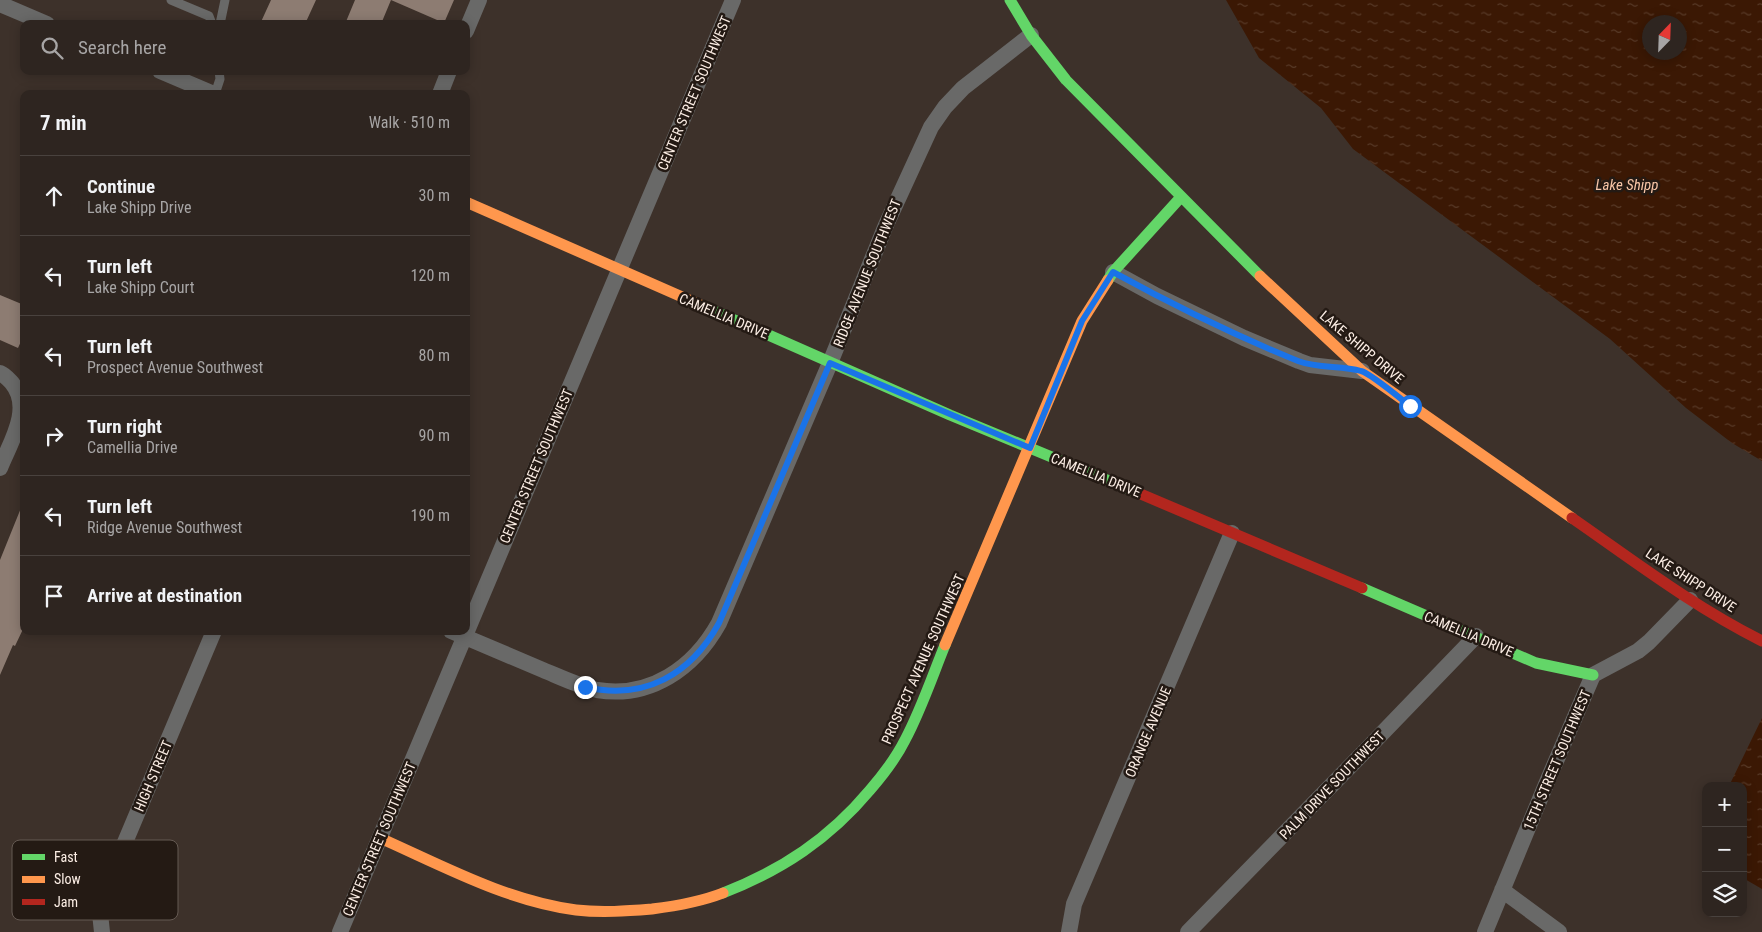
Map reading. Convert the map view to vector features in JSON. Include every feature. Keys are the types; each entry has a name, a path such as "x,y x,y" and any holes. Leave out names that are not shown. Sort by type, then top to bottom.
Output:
{"street":[{"path":"470,21 479,0"},
{"name":"CENTER STREET SOUTHWEST","path":"470,607 620,269 733,0"},
{"name":"LAKE SHIPP DRIVE","path":"1010,0 1031,35 1066,80 1304,318 1362,371 1690,600 1762,642"},
{"path":"0,4 18,5 41,20"},
{"name":"RIDGE AVENUE SOUTHWEST","path":"460,635 574,683 597,690 629,690 666,678 679,671 698,654 719,623 830,363 886,225 931,127 945,107 963,88 1031,35"},
{"path":"170,75 205,90"},
{"path":"442,90 447,75"},
{"name":"PROSPECT AVENUE SOUTHWEST","path":"380,838 510,894 557,907 607,912 665,908 698,902 766,876 794,859 836,828 879,781 901,748 920,708 1082,321 1113,272 1181,197"},
{"name":"CAMELLIA DRIVE","path":"470,204 830,363 1536,663 1593,676"},
{"path":"1113,272 1174,305 1299,361 1310,365 1362,371"},
{"path":"0,373 4,374 15,387 20,401"},
{"path":"0,468 20,421"},
{"name":"ORANGE AVENUE","path":"1069,932 1074,904 1232,533"},
{"name":"15TH STREET SOUTHWEST","path":"1484,932 1593,676 1638,651 1690,600"},
{"name":"HIGH STREET","path":"126,840 212,635"},
{"name":"CENTER STREET SOUTHWEST","path":"340,932 380,838 458,635"},
{"name":"PALM DRIVE SOUTHWEST","path":"1188,932 1476,636"},
{"path":"1502,890 1559,932"}],"lane":[{"path":"171,0 211,20"},
{"path":"221,20 225,0"},
{"path":"216,90 220,75"}],"water":[{"name":"Lake Shipp","path":"1226,0 1762,0 1762,461 1732,443 1686,408 1610,339 1353,149 1321,108 1259,58"},
{"path":"1762,718 1762,889 1747,880 1747,782 1731,782"}],"building":[{"path":"271,0 316,0 307,20 262,20"},
{"path":"355,0 391,0 383,20 347,20"},
{"path":"391,0 454,0 445,20 437,20"},
{"path":"0,295 20,303 20,344 18,348 0,340"},
{"path":"20,510 20,635 15,646 13,645 0,675 0,560"}],"traffic: fast":[{"path":"1010,0 1031,35 1066,80 1260,276"},
{"path":"1108,280 1113,272 1181,197"},
{"path":"705,307 950,415 1136,492"},
{"path":"1362,588 1536,663 1593,675"},
{"path":"723,893 785,863 821,838 854,808 884,772 901,747 911,729 945,645"}],"traffic: slow":[{"path":"470,204 705,307"},
{"path":"1260,276 1362,371 1572,518"},
{"path":"945,645 1082,321 1108,280"},
{"path":"380,838 500,891 525,899 576,910 605,912 652,909 706,899 723,893"}],"traffic: jam":[{"path":"1136,492 1362,588"},
{"path":"1572,518 1688,598 1762,641"}],"route":[{"path":"585,687 610,691 629,690 648,685 679,671 698,654 719,623 830,363 1030,448 1082,321 1113,272 1157,296 1244,338 1299,361 1310,365 1362,371 1410,406"}]}
